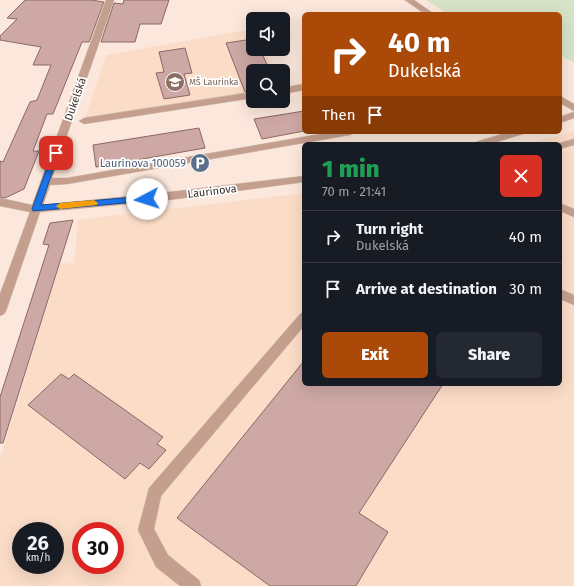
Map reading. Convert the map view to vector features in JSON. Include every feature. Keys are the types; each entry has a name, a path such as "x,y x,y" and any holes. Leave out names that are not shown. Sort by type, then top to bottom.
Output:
{"street":[{"name":"Dukelská","path":"0,311 110,0"},
{"path":"409,0 427,12"},
{"path":"290,90 302,87"},
{"path":"84,121 246,96"},
{"path":"562,100 574,108"},
{"path":"562,119 574,115"},
{"path":"45,182 68,181 338,134"},
{"path":"486,142 513,134"},
{"path":"562,145 574,142"},
{"name":"Laurinova","path":"0,202 36,209 161,197 302,179"},
{"path":"562,209 574,213"},
{"path":"562,295 574,300"},
{"path":"193,586 162,562 146,530 154,493 302,319"}],"shaded area":[{"name":"MŠ Laurinka","path":"246,30 246,56 267,56 271,64 246,64 246,93 85,118 106,55"},
{"path":"574,131 574,586 0,586 0,458 60,264 74,263 78,220 302,193 302,386 562,386 562,142 533,142"}],"green space":[{"path":"426,0 574,0 574,62 562,57 562,12 445,12"}],"building":[{"path":"25,0 91,0 104,2 89,42 82,42 53,114 47,114 33,151 39,151 24,189 5,198 0,197 0,161 3,162 30,102 37,100 51,65 33,65 41,47 0,40 0,36 17,19 7,18"},
{"path":"124,0 169,0 161,24 140,24 135,42 101,42 114,3 123,4"},
{"path":"246,40 246,56 263,56 267,64 246,64 246,92 245,92 226,43"},
{"path":"185,48 192,73 184,74 190,95 164,99 156,73 164,72 159,52"},
{"path":"302,111 302,131 262,139 254,119"},
{"path":"199,128 205,148 96,167 93,145"},
{"path":"73,220 3,443 0,443 0,397 49,245 43,244 50,223"},
{"path":"302,363 302,386 442,386 359,513 388,532 356,586 270,586 177,518"},
{"path":"61,374 69,379 74,374 163,437 157,444 166,450 149,469 140,463 125,479 28,405"}],"slow traffic":[{"path":"60,206 94,203"}],"place":[{"name":"MŠ Laurinka","path":"175,82"},
{"name":"Laurinova 100059","path":"200,163"}],"route":[{"path":"56,153 36,209 147,199"}]}
